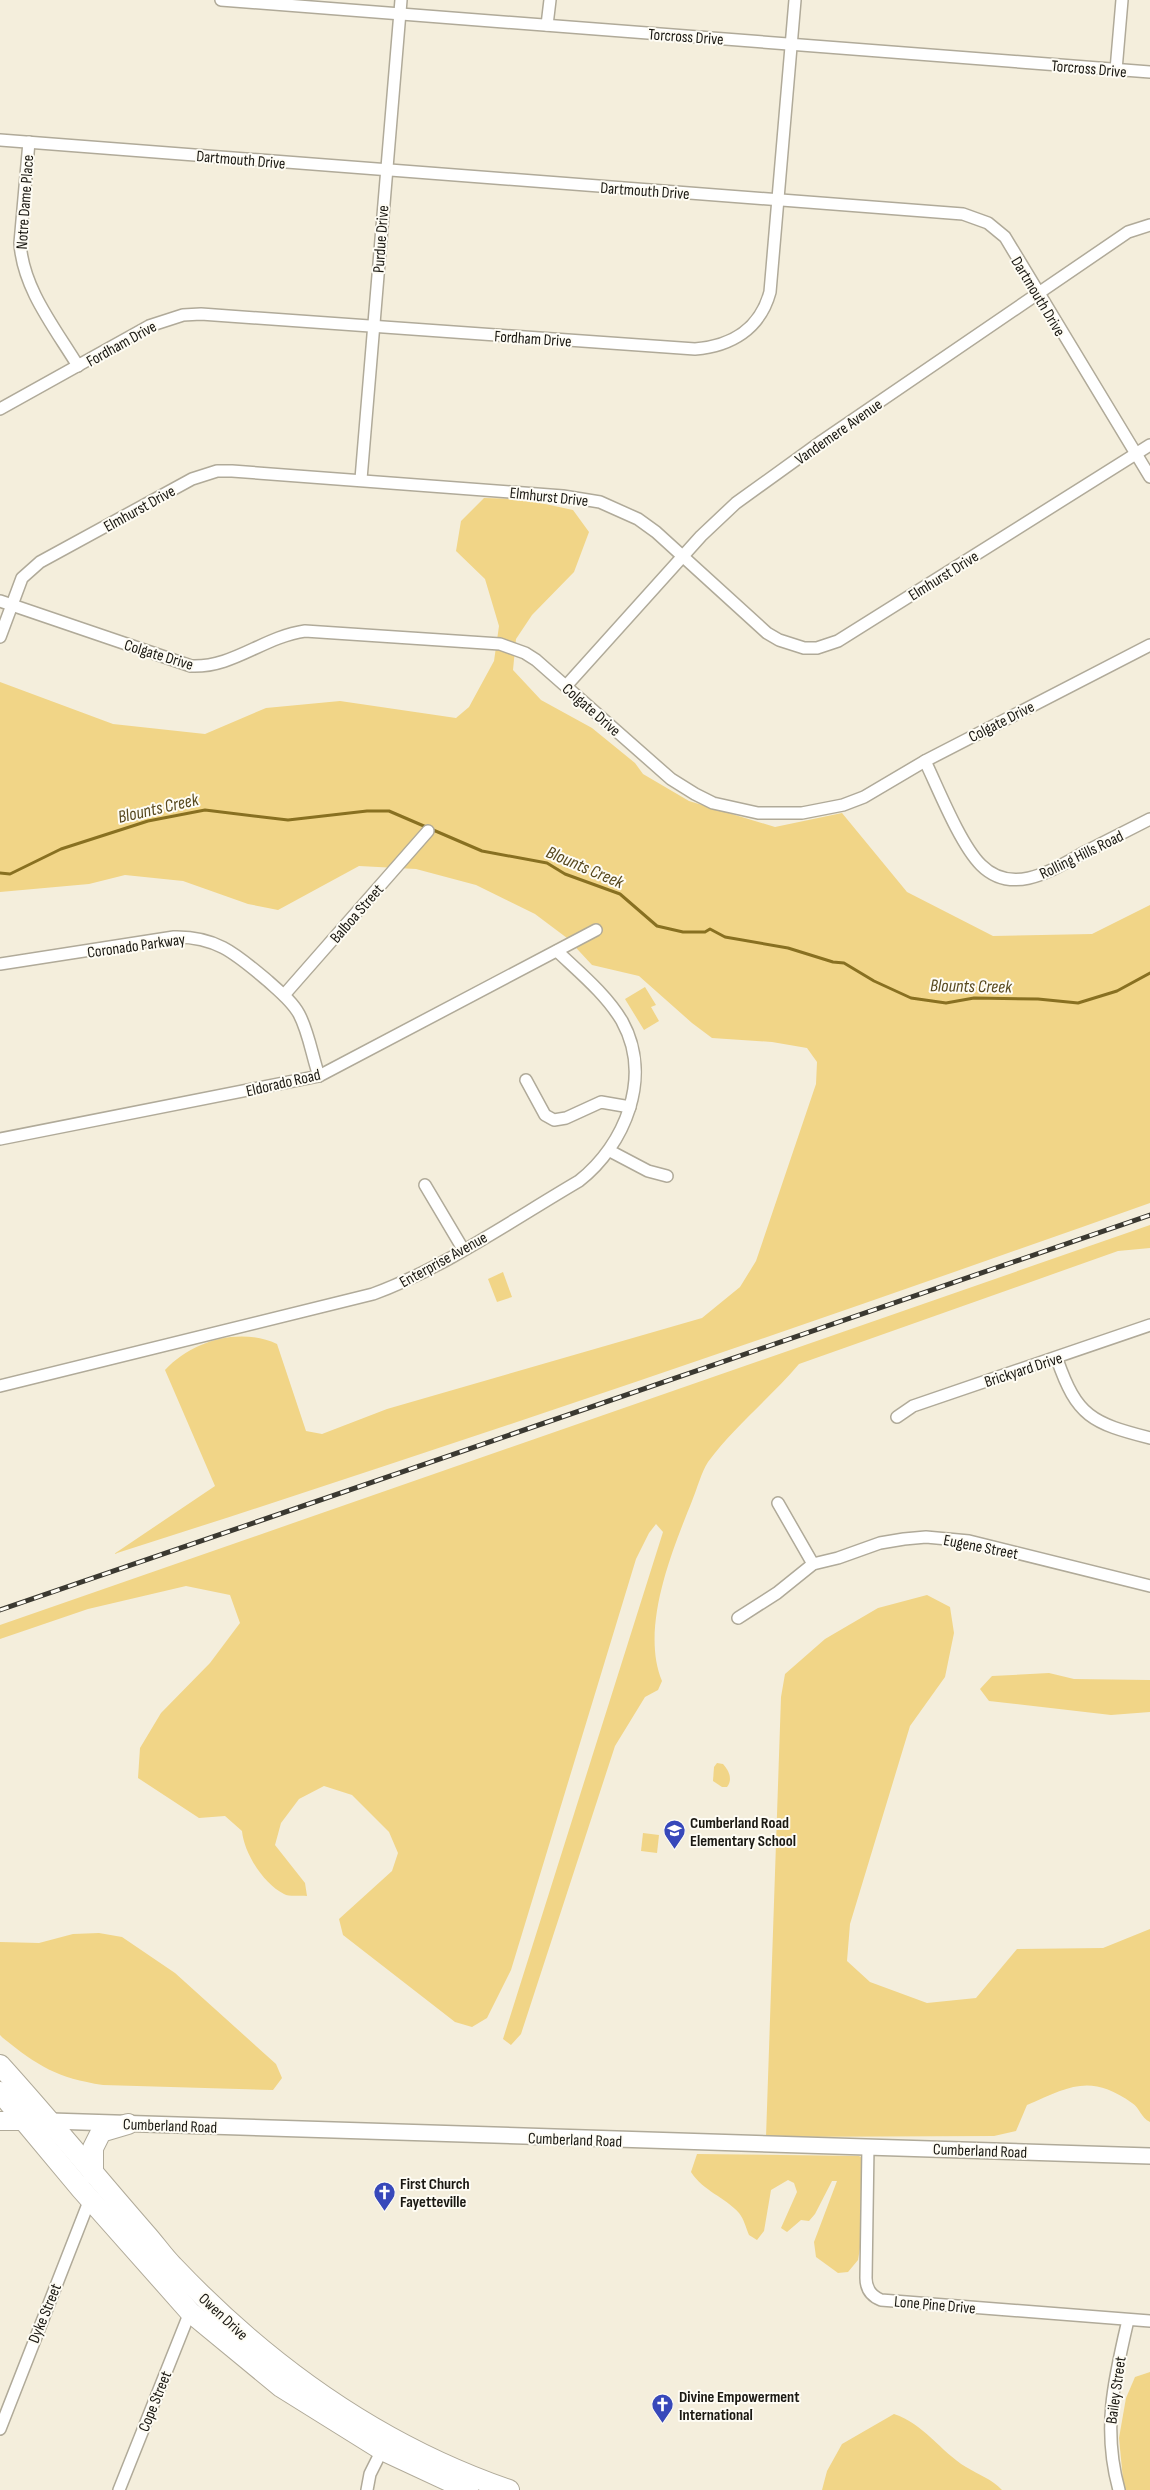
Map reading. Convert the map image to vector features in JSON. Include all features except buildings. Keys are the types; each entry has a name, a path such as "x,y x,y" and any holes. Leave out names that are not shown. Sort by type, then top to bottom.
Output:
{"highway":[{"name":"Owen Drive","path":"0,2065 51,2121 93,2174 188,2282 266,2355 292,2375 353,2415 426,2456 509,2490"},
{"name":"Owen Drive","path":"0,2092 90,2199 190,2312 281,2387 382,2450 468,2490"},
{"path":"93,2174 93,2148 101,2132 128,2124"}],"main road":[{"name":"Cumberland Road","path":"0,2121 51,2121 1150,2156"}],"street":[{"name":"Torcross Drive","path":"221,0 1150,72"},
{"name":"Purdue Drive","path":"360,479 401,0"},
{"path":"547,25 550,0"},
{"name":"Fordham Drive","path":"0,409 149,326 183,315 200,314 695,349 724,344 745,333 754,324 767,303 773,272 795,0"},
{"path":"1116,70 1122,0"},
{"name":"Dartmouth Drive","path":"0,140 385,171 909,209 976,218 988,223 1004,238 1150,477"},
{"name":"Notre Dame Place","path":"29,142 20,243 21,258 32,289 78,366"},
{"name":"Vandemere Avenue","path":"566,686 718,519 736,503 862,414 1038,296 1128,232 1150,225"},
{"name":"Elmhurst Drive","path":"0,637 6,603 22,578 40,562 192,478 217,471 232,471 360,479 563,496 600,502 638,519 767,633 778,640 804,648 828,646 1150,445"},
{"name":"Colgate Drive","path":"6,603 191,666 213,666 226,662 275,637 292,632 318,630 500,644 525,653 566,686 676,783 695,794 734,809 780,815 824,810 864,797 924,761 1150,644"},
{"name":"Rolling Hills Road","path":"924,761 964,840 976,858 989,871 999,876 1025,879 1046,874 1150,819"},
{"name":"Balboa Street","path":"284,995 428,831"},
{"name":"Eldorado Road","path":"0,1139 319,1076 596,930"},
{"name":"Coronado Parkway","path":"0,964 187,937 202,939 229,949 284,995 299,1013 319,1076"},
{"name":"Enterprise Avenue","path":"0,1386 373,1294 418,1275 579,1181 593,1170 610,1151 621,1132 630,1106 633,1085 633,1058 622,1022 614,1009 557,951"},
{"path":"526,1080 545,1115 554,1120 566,1118 601,1102 630,1106"},
{"path":"610,1151 648,1171 667,1176"},
{"path":"425,1185 463,1249"},
{"name":"Brickyard Drive","path":"897,1417 913,1406 1150,1325"},
{"path":"1056,1358 1068,1390 1091,1418 1112,1428 1150,1438"},
{"path":"738,1618 777,1593 813,1564 778,1503"},
{"name":"Eugene Street","path":"813,1564 896,1540 926,1537 948,1538 1008,1550 1150,1586"},
{"name":"Lone Pine Drive","path":"868,2146 866,2285 875,2297 890,2301 1150,2321"},
{"name":"Dyke Street","path":"0,2429 90,2199"},
{"name":"Cope Street","path":"119,2490 190,2312"},
{"name":"Bailey Street","path":"1119,2490 1110,2443 1109,2411 1128,2320"},
{"path":"367,2490 370,2474 382,2450"}],"shaded area":[{"path":"484,498 522,499 573,510 589,532 574,572 532,615 516,639 513,670 541,700 592,728 635,763 643,774 689,801 775,827 842,813 907,892 993,936 1092,934 1150,905 1150,1203 634,1383 114,1554 215,1486 165,1370 189,1351 203,1344 218,1339 248,1337 263,1339 277,1344 306,1431 322,1434 387,1409 702,1318 740,1287 756,1261 816,1084 817,1062 807,1048 772,1042 712,1038 692,1023 639,976 592,965 567,938 535,914 476,885 416,869 359,866 278,910 248,904 183,881 125,875 89,884 0,892 0,682 113,724 205,734 266,708 340,701 456,718 469,707 494,661 499,626 485,579 456,551 461,521"},
{"path":"645,987 656,1005 651,1007 659,1021 644,1030 625,999"},
{"path":"1150,1225 1150,1248 1118,1251 799,1364 718,1449 708,1462 701,1476 661,1590 655,1638 656,1660 662,1681 658,1690 645,1697 615,1746 521,2034 511,2045 503,2039 663,1532 656,1524 649,1533 636,1559 511,1970 487,2018 472,2027 455,2022 343,1935 339,1919 392,1871 398,1853 389,1832 352,1795 324,1786 299,1799 281,1823 275,1845 305,1883 307,1896 292,1896 276,1889 262,1875 246,1849 242,1831 225,1816 199,1818 138,1778 140,1748 161,1713 210,1663 240,1623 230,1595 186,1586 88,1609 0,1639 0,1625"},
{"path":"503,1272 512,1297 497,1302 488,1279"},
{"path":"927,1595 950,1607 954,1633 945,1677 910,1726 850,1924 847,1961 870,1982 927,2003 976,1998 1017,1949 1103,1948 1150,1929 1150,2122 1135,2105 1117,2094 1104,2088 1080,2086 1055,2093 1027,2105 1016,2131 994,2136 766,2137 781,1697 785,1674 825,1639 878,1608"},
{"path":"1049,1673 1074,1679 1150,1680 1150,1712 1111,1715 989,1701 980,1689 992,1676"},
{"path":"717,1763 723,1764 728,1772 730,1781 727,1787 722,1787 713,1781 714,1767"},
{"path":"643,1833 659,1835 657,1853 641,1851"},
{"path":"99,1933 122,1937 175,1973 276,2064 282,2078 273,2090 103,2085 87,2082 73,2079 49,2069 27,2056 3,2038 0,2035 0,1942 39,1943 73,1934"},
{"path":"697,2154 859,2156 864,2159 863,2230 858,2260 848,2272 838,2273 816,2257 814,2242 837,2181 832,2181 815,2214 809,2221 801,2220 787,2232 781,2228 797,2192 794,2183 788,2180 771,2190 764,2231 757,2240 749,2235 739,2213 696,2179 691,2172"},
{"path":"1150,2372 1150,2490 1124,2490 1119,2438 1126,2398 1135,2377"},
{"path":"894,2414 914,2424 957,2461 990,2480 1002,2490 822,2490 827,2471 842,2444"}],"waterway":[{"name":"Blounts Creek","path":"0,873 10,874 61,849 148,821 205,810 288,820 367,811 389,811 482,851 547,863 565,874 620,894 657,926 683,932 705,932 710,929 725,937 788,948 833,962 844,963 874,981 911,998 946,1003 974,998 1038,999 1078,1003 1117,991 1150,973"}],"railway":[{"path":"0,1610 1150,1215"}],"place":[{"name":"Cumberland Road Elementary School","path":"674,1850"},
{"name":"First Church Fayetteville","path":"384,2211"},
{"name":"Divine Empowerment International","path":"663,2424"}]}
